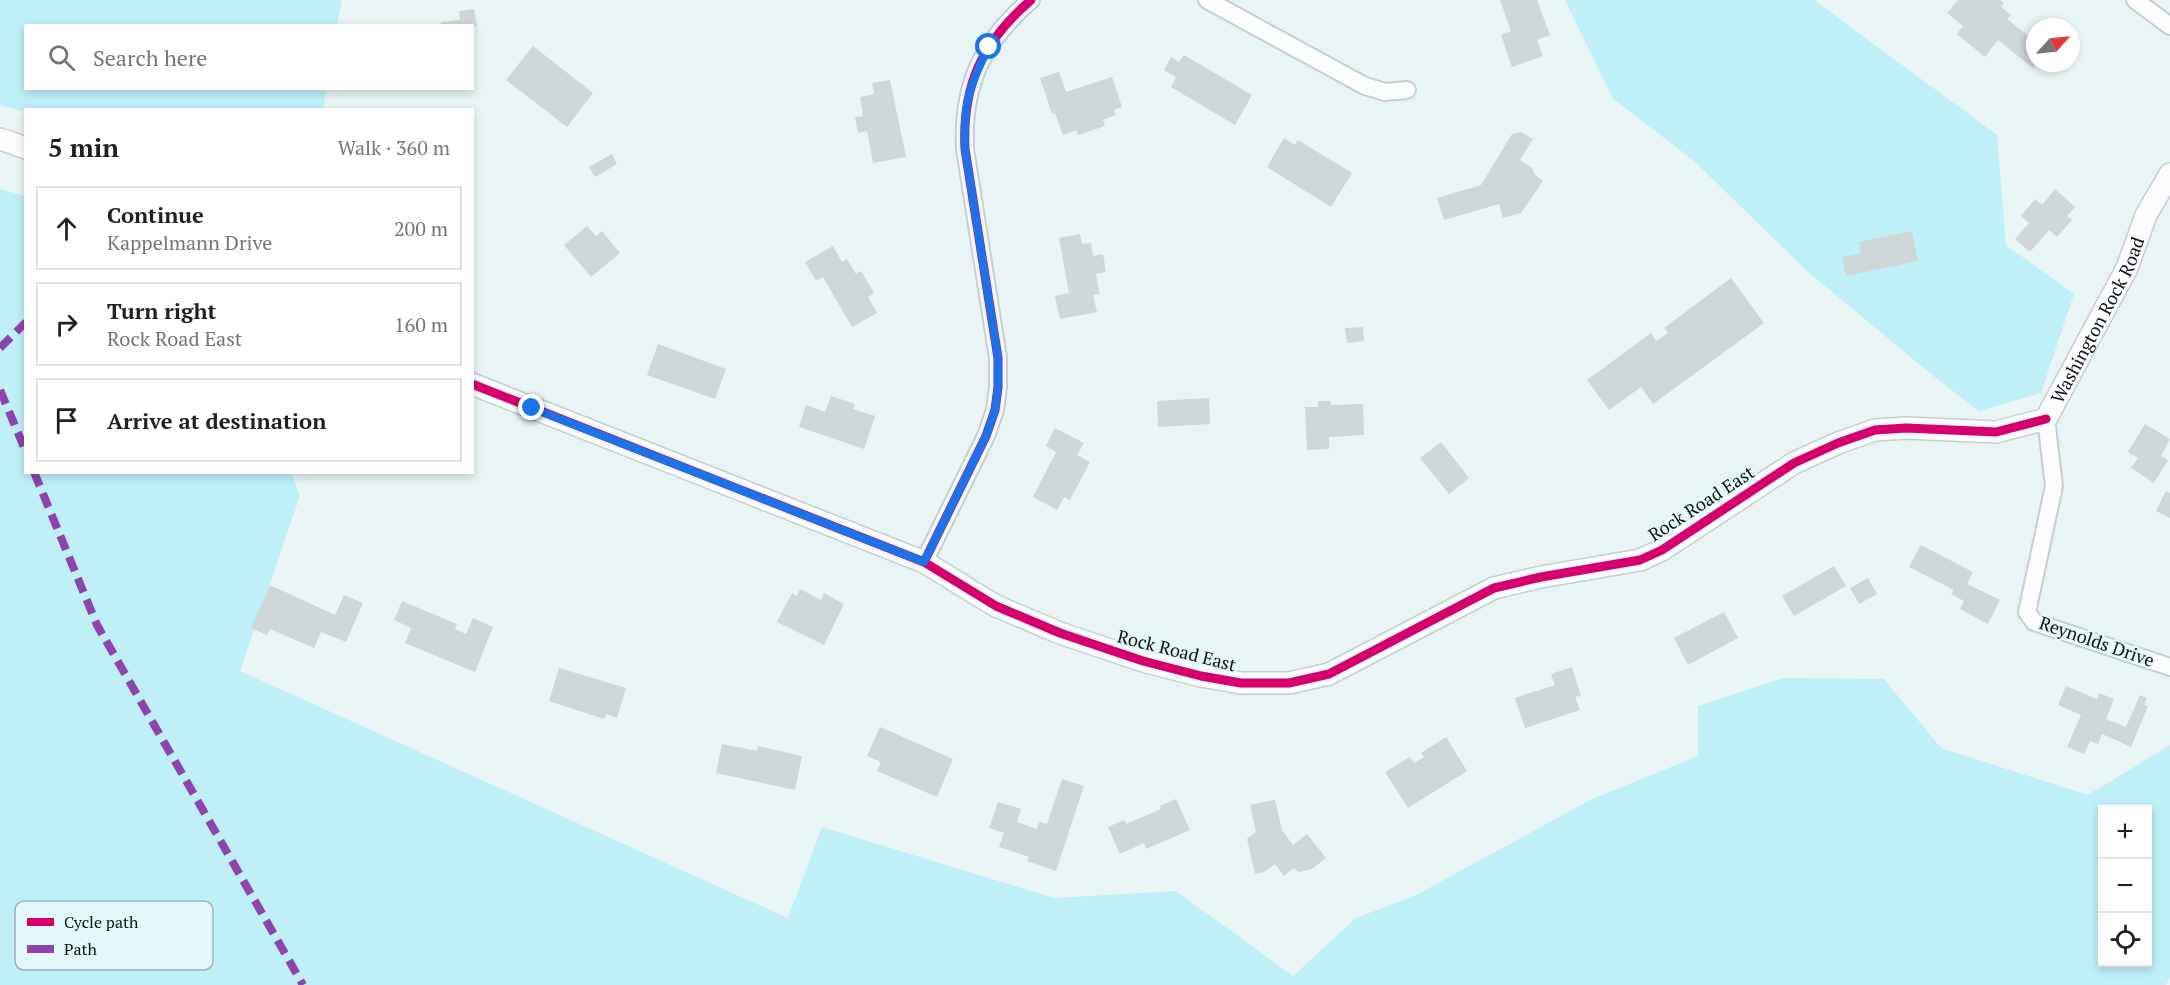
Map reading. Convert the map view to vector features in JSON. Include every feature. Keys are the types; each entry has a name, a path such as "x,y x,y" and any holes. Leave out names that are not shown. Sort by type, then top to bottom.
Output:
{"street":[{"path":"924,562 986,436 995,410 998,387 998,358 965,149 966,101 974,75 989,47 1005,26 1031,0"},
{"path":"1207,0 1365,86 1385,92 1407,90"},
{"path":"2135,0 2170,26"},
{"path":"0,139 24,146"},
{"name":"Washington Rock Road","path":"2027,612 2054,486 2046,419 2127,268 2146,215 2170,174"},
{"name":"Rock Road East","path":"474,385 924,562 996,606 1059,633 1143,661 1201,676 1241,683 1289,683 1329,674 1494,588 1541,577 1640,560 1662,550 1794,462 1838,442 1875,430 1906,428 1996,432 2046,419"},
{"name":"Reynolds Drive","path":"2027,612 2034,622 2170,667"}],"shaded area":[{"path":"0,0 342,0 337,24 24,24 24,90 326,90 323,108 24,108 24,112 0,105"},
{"path":"1565,0 1814,0 1997,135 2006,245 2074,294 2041,393 1979,411 1937,379 1808,272 1693,160 1613,99"},
{"path":"0,189 24,196 24,474 291,474 300,496 240,671 788,918 822,827 1054,898 1176,891 1293,976 1356,918 1416,895 1592,799 1698,756 1698,706 1783,678 1884,679 1941,748 2088,795 2170,745 2170,977 2166,985 0,985"}],"building":[{"path":"1500,0 1537,0 1550,35 1537,40 1543,56 1512,67 1501,35 1511,31"},
{"path":"1958,0 2000,0 2004,3 2001,7 2011,15 2007,19 2026,34 2026,62 1998,40 1985,57 1957,34 1963,26 1947,13"},
{"path":"474,9 477,27 474,27 474,24 441,24 441,22 460,20 459,11"},
{"path":"533,46 593,93 567,127 506,80"},
{"path":"1184,55 1252,95 1235,125 1171,87 1176,77 1164,70 1171,57 1179,62"},
{"path":"1059,72 1066,92 1112,77 1122,107 1114,110 1116,115 1103,120 1105,126 1078,135 1076,130 1063,135 1055,113 1052,114 1040,78"},
{"path":"890,80 906,157 873,163 867,131 858,133 855,117 863,116 860,97 874,94 872,83"},
{"path":"1521,132 1533,139 1520,160 1532,168 1535,175 1543,181 1521,213 1503,218 1499,204 1444,220 1437,198 1481,185 1512,134"},
{"path":"1284,138 1295,145 1298,140 1352,173 1331,207 1267,167"},
{"path":"612,154 617,164 595,177 589,167"},
{"path":"2055,189 2075,207 2067,216 2072,220 2057,237 2049,230 2030,252 2015,239 2029,223 2021,216 2035,199 2042,205"},
{"path":"587,226 596,236 602,231 620,253 591,277 564,245"},
{"path":"1912,231 1918,261 1846,276 1842,257 1861,253 1859,242"},
{"path":"1080,234 1082,244 1091,243 1093,256 1103,254 1106,272 1096,274 1100,294 1093,295 1097,312 1060,319 1055,296 1069,293 1059,238"},
{"path":"833,246 842,262 847,259 856,274 861,271 874,293 868,297 877,313 852,327 823,277 816,281 805,262"},
{"path":"1731,278 1764,323 1653,404 1641,387 1609,410 1587,380 1651,333 1656,341 1668,333 1664,328"},
{"path":"1363,327 1364,341 1347,343 1345,328"},
{"path":"658,344 726,369 715,399 647,375"},
{"path":"831,396 855,404 853,409 875,416 864,449 799,427 806,405 825,412"},
{"path":"1209,398 1210,424 1158,427 1157,401"},
{"path":"1318,401 1331,401 1331,405 1363,404 1364,435 1329,437 1329,449 1307,450 1305,407 1318,407"},
{"path":"2145,424 2170,439 2161,456 2168,460 2154,483 2131,468 2138,458 2128,452"},
{"path":"1055,428 1084,443 1077,455 1090,462 1070,500 1064,497 1057,510 1033,497 1056,452 1046,446"},
{"path":"1441,442 1469,478 1449,494 1420,458"},
{"path":"2166,491 2170,493 2170,518 2156,511"},
{"path":"1921,545 1973,572 1967,584 2000,600 1988,624 1960,609 1964,601 1951,594 1954,590 1909,567"},
{"path":"1834,566 1846,586 1794,616 1782,596"},
{"path":"1868,578 1877,594 1859,604 1850,588"},
{"path":"270,585 335,615 344,595 363,603 346,642 321,632 314,648 270,629 267,635 251,628"},
{"path":"800,589 821,600 824,593 844,604 824,645 777,622 792,593 797,596"},
{"path":"402,601 457,624 455,629 466,634 473,618 493,627 475,672 405,643 411,628 394,620"},
{"path":"1724,612 1738,638 1688,665 1674,638"},
{"path":"1572,667 1581,696 1575,697 1580,710 1525,728 1515,698 1555,685 1551,674"},
{"path":"559,668 626,688 617,718 606,714 604,719 549,701"},
{"path":"2066,686 2097,699 2099,693 2114,699 2106,719 2126,727 2140,695 2147,698 2144,705 2148,706 2131,747 2102,734 2098,744 2090,741 2084,754 2067,747 2081,715 2058,705"},
{"path":"880,727 953,759 937,797 877,771 881,762 867,756"},
{"path":"1446,737 1467,771 1408,808 1385,772 1410,757 1414,763 1424,757 1421,753"},
{"path":"722,744 757,751 758,746 802,756 795,790 716,773"},
{"path":"1062,779 1084,786 1056,871 1027,861 1029,857 999,847 1004,833 989,828 998,802 1021,809 1017,822 1037,829 1039,822 1047,824"},
{"path":"1176,799 1190,830 1146,849 1144,843 1120,854 1108,827 1124,820 1126,824 1161,809 1160,806"},
{"path":"1275,800 1282,830 1293,845 1307,834 1326,858 1312,869 1298,872 1294,868 1284,876 1275,864 1264,872 1255,874 1247,839 1256,832 1250,805"}],"marked path":[{"path":"0,348 24,324"},
{"path":"0,390 24,447"},
{"path":"35,474 97,625 303,985"}],"cycle path":[{"path":"924,562 986,436 995,410 998,387 998,358 965,149 967,105 978,66 988,49 1014,16 1031,0"},
{"path":"474,385 924,562 996,606 1060,633 1143,661 1201,676 1241,683 1289,683 1329,674 1494,588 1541,577 1640,560 1662,550 1794,463 1838,443 1875,430 1906,428 1996,432 2046,419"}],"route":[{"path":"532,408 924,562 986,436 995,410 998,387 998,358 965,149 964,126 966,101 974,75 989,47"}]}
